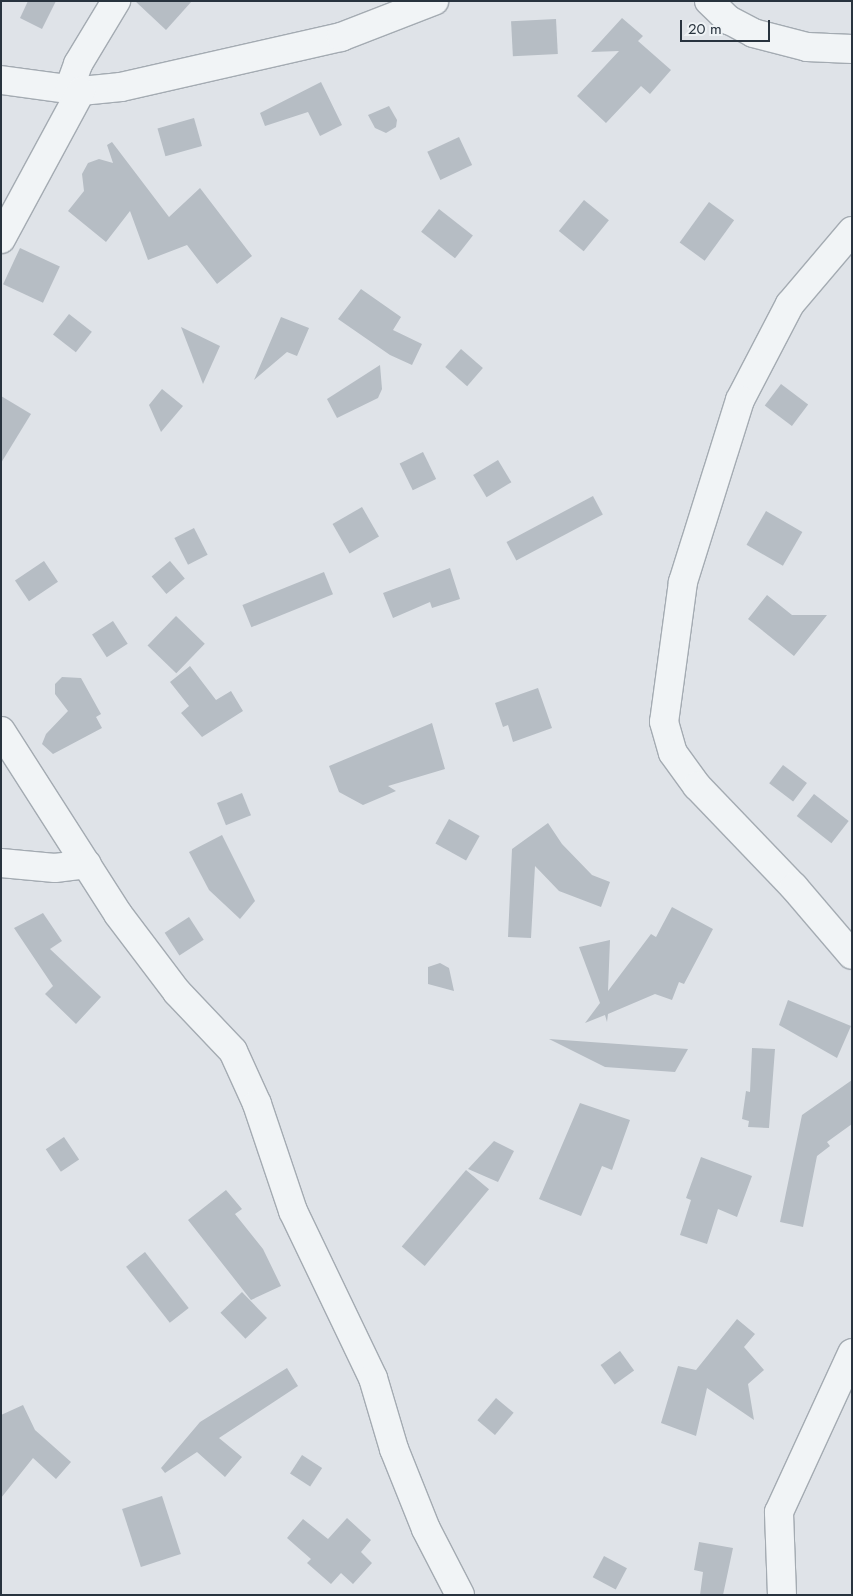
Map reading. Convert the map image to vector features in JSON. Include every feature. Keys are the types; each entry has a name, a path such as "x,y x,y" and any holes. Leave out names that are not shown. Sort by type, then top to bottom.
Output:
{"street":[{"path":"1,239 75,90 78,64 116,1"},
{"path":"1,80 75,90 122,88 341,37 434,1"},
{"path":"709,1 729,20 753,33 806,47 852,49"},
{"path":"852,231 790,304 740,400 683,582 664,722 673,753 697,786 794,887 852,955"},
{"path":"1,731 118,914 177,992 233,1052 257,1104 293,1211 373,1378 394,1449 426,1529 460,1595"},
{"path":"1,863 55,868 87,864"},
{"path":"782,1595 779,1512 852,1352"}],"building":[{"path":"28,1 56,1 42,29 20,18"},
{"path":"135,1 192,1 166,30"},
{"path":"622,18 643,36 638,41 671,70 650,94 641,86 606,123 577,96 619,51 591,52"},
{"path":"556,19 558,54 513,56 511,21"},
{"path":"321,82 342,125 320,136 308,112 265,126 260,113"},
{"path":"389,106 397,120 396,127 386,133 375,128 368,115"},
{"path":"194,118 202,146 165,156 157,128"},
{"path":"459,137 472,165 440,180 427,152"},
{"path":"112,142 169,217 200,188 252,256 217,284 187,245 148,260 130,211 106,242 68,211 84,191 82,174 88,163 99,159 113,163 107,145"},
{"path":"584,200 609,220 584,251 559,231"},
{"path":"709,202 734,220 705,261 680,242"},
{"path":"439,209 473,235 455,258 421,232"},
{"path":"20,248 60,267 43,303 3,284"},
{"path":"361,289 401,317 393,330 422,344 412,365 390,355 338,319"},
{"path":"69,314 92,332 76,352 53,334"},
{"path":"281,317 309,328 297,356 287,352 254,380"},
{"path":"181,327 220,346 203,384"},
{"path":"461,349 483,368 467,386 445,367"},
{"path":"380,365 382,389 378,398 337,418 327,399"},
{"path":"781,384 808,404 792,426 765,406"},
{"path":"162,389 183,406 161,432 149,405"},
{"path":"1,396 31,414 1,463"},
{"path":"423,452 436,479 413,490 400,463"},
{"path":"498,460 511,482 487,497 473,475"},
{"path":"593,496 603,515 516,561 506,542"},
{"path":"362,507 379,536 350,553 333,524"},
{"path":"766,511 802,532 783,566 746,545"},
{"path":"194,528 208,555 188,565 174,538"},
{"path":"44,561 58,582 29,601 15,581"},
{"path":"170,561 185,579 166,594 152,576"},
{"path":"450,568 460,599 432,608 430,602 393,618 383,593"},
{"path":"324,572 333,594 251,627 242,605"},
{"path":"767,595 792,615 827,615 794,656 748,619"},
{"path":"176,616 205,644 176,673 148,645"},
{"path":"113,621 128,644 107,657 92,635"},
{"path":"190,666 216,700 231,691 243,711 202,737 181,713 189,706 170,682"},
{"path":"62,677 81,678 101,714 96,717 102,728 53,754 42,744 46,734 68,711 55,694 55,684"},
{"path":"538,688 552,728 513,742 508,725 503,727 495,703"},
{"path":"432,723 445,769 388,786 396,791 363,805 339,792 329,766"},
{"path":"783,765 807,783 793,801 769,783"},
{"path":"242,793 251,815 226,825 217,803"},
{"path":"814,794 849,821 831,843 797,816"},
{"path":"449,819 480,836 466,860 435,843"},
{"path":"548,823 562,844 592,875 610,882 601,907 559,891 535,866 531,938 508,937 512,849"},
{"path":"222,835 255,901 240,919 209,890 189,852"},
{"path":"672,907 713,929 684,984 679,982 672,1000 655,994 608,1014 607,1022 605,1015 585,1023 600,1003 579,947 610,940 608,991 651,934 656,937"},
{"path":"43,913 62,941 50,949 101,997 76,1024 45,994 53,986 14,928"},
{"path":"189,917 204,940 179,955 165,933"},
{"path":"440,963 449,968 454,991 428,984 428,967"},
{"path":"788,1000 851,1026 837,1058 779,1025"},
{"path":"549,1039 688,1049 675,1072 605,1067"},
{"path":"752,1048 775,1049 769,1128 748,1127 749,1121 742,1119 746,1091 750,1092"},
{"path":"852,1080 852,1124 827,1142 830,1146 817,1156 803,1227 780,1222 802,1115"},
{"path":"580,1103 630,1120 612,1170 602,1166 581,1216 539,1199"},
{"path":"64,1137 79,1159 61,1172 46,1149"},
{"path":"494,1141 514,1151 498,1182 468,1169"},
{"path":"701,1157 752,1176 737,1217 718,1209 707,1244 680,1235 691,1200 686,1198"},
{"path":"466,1170 489,1189 425,1266 402,1247"},
{"path":"226,1190 242,1209 235,1214 263,1249 281,1286 251,1300 188,1220"},
{"path":"145,1252 189,1308 170,1323 126,1267"},
{"path":"242,1292 267,1318 245,1339 220,1313"},
{"path":"737,1319 755,1334 744,1347 764,1370 748,1384 754,1420 707,1388 696,1436 661,1423 678,1366 696,1370"},
{"path":"620,1351 634,1370 615,1385 601,1365"},
{"path":"287,1368 298,1386 219,1438 242,1457 225,1477 197,1452 165,1473 161,1468 200,1422"},
{"path":"496,1398 514,1413 495,1435 477,1420"},
{"path":"23,1405 35,1430 71,1462 56,1479 33,1458 1,1498 1,1415"},
{"path":"302,1455 322,1468 310,1487 290,1473"},
{"path":"162,1496 181,1554 141,1567 122,1509"},
{"path":"347,1518 371,1540 361,1552 372,1563 353,1584 341,1573 331,1584 307,1563 311,1559 287,1538 303,1519 328,1539"},
{"path":"699,1542 733,1548 723,1595 700,1595 703,1572 694,1570"},
{"path":"604,1556 627,1568 616,1589 593,1577"}]}
